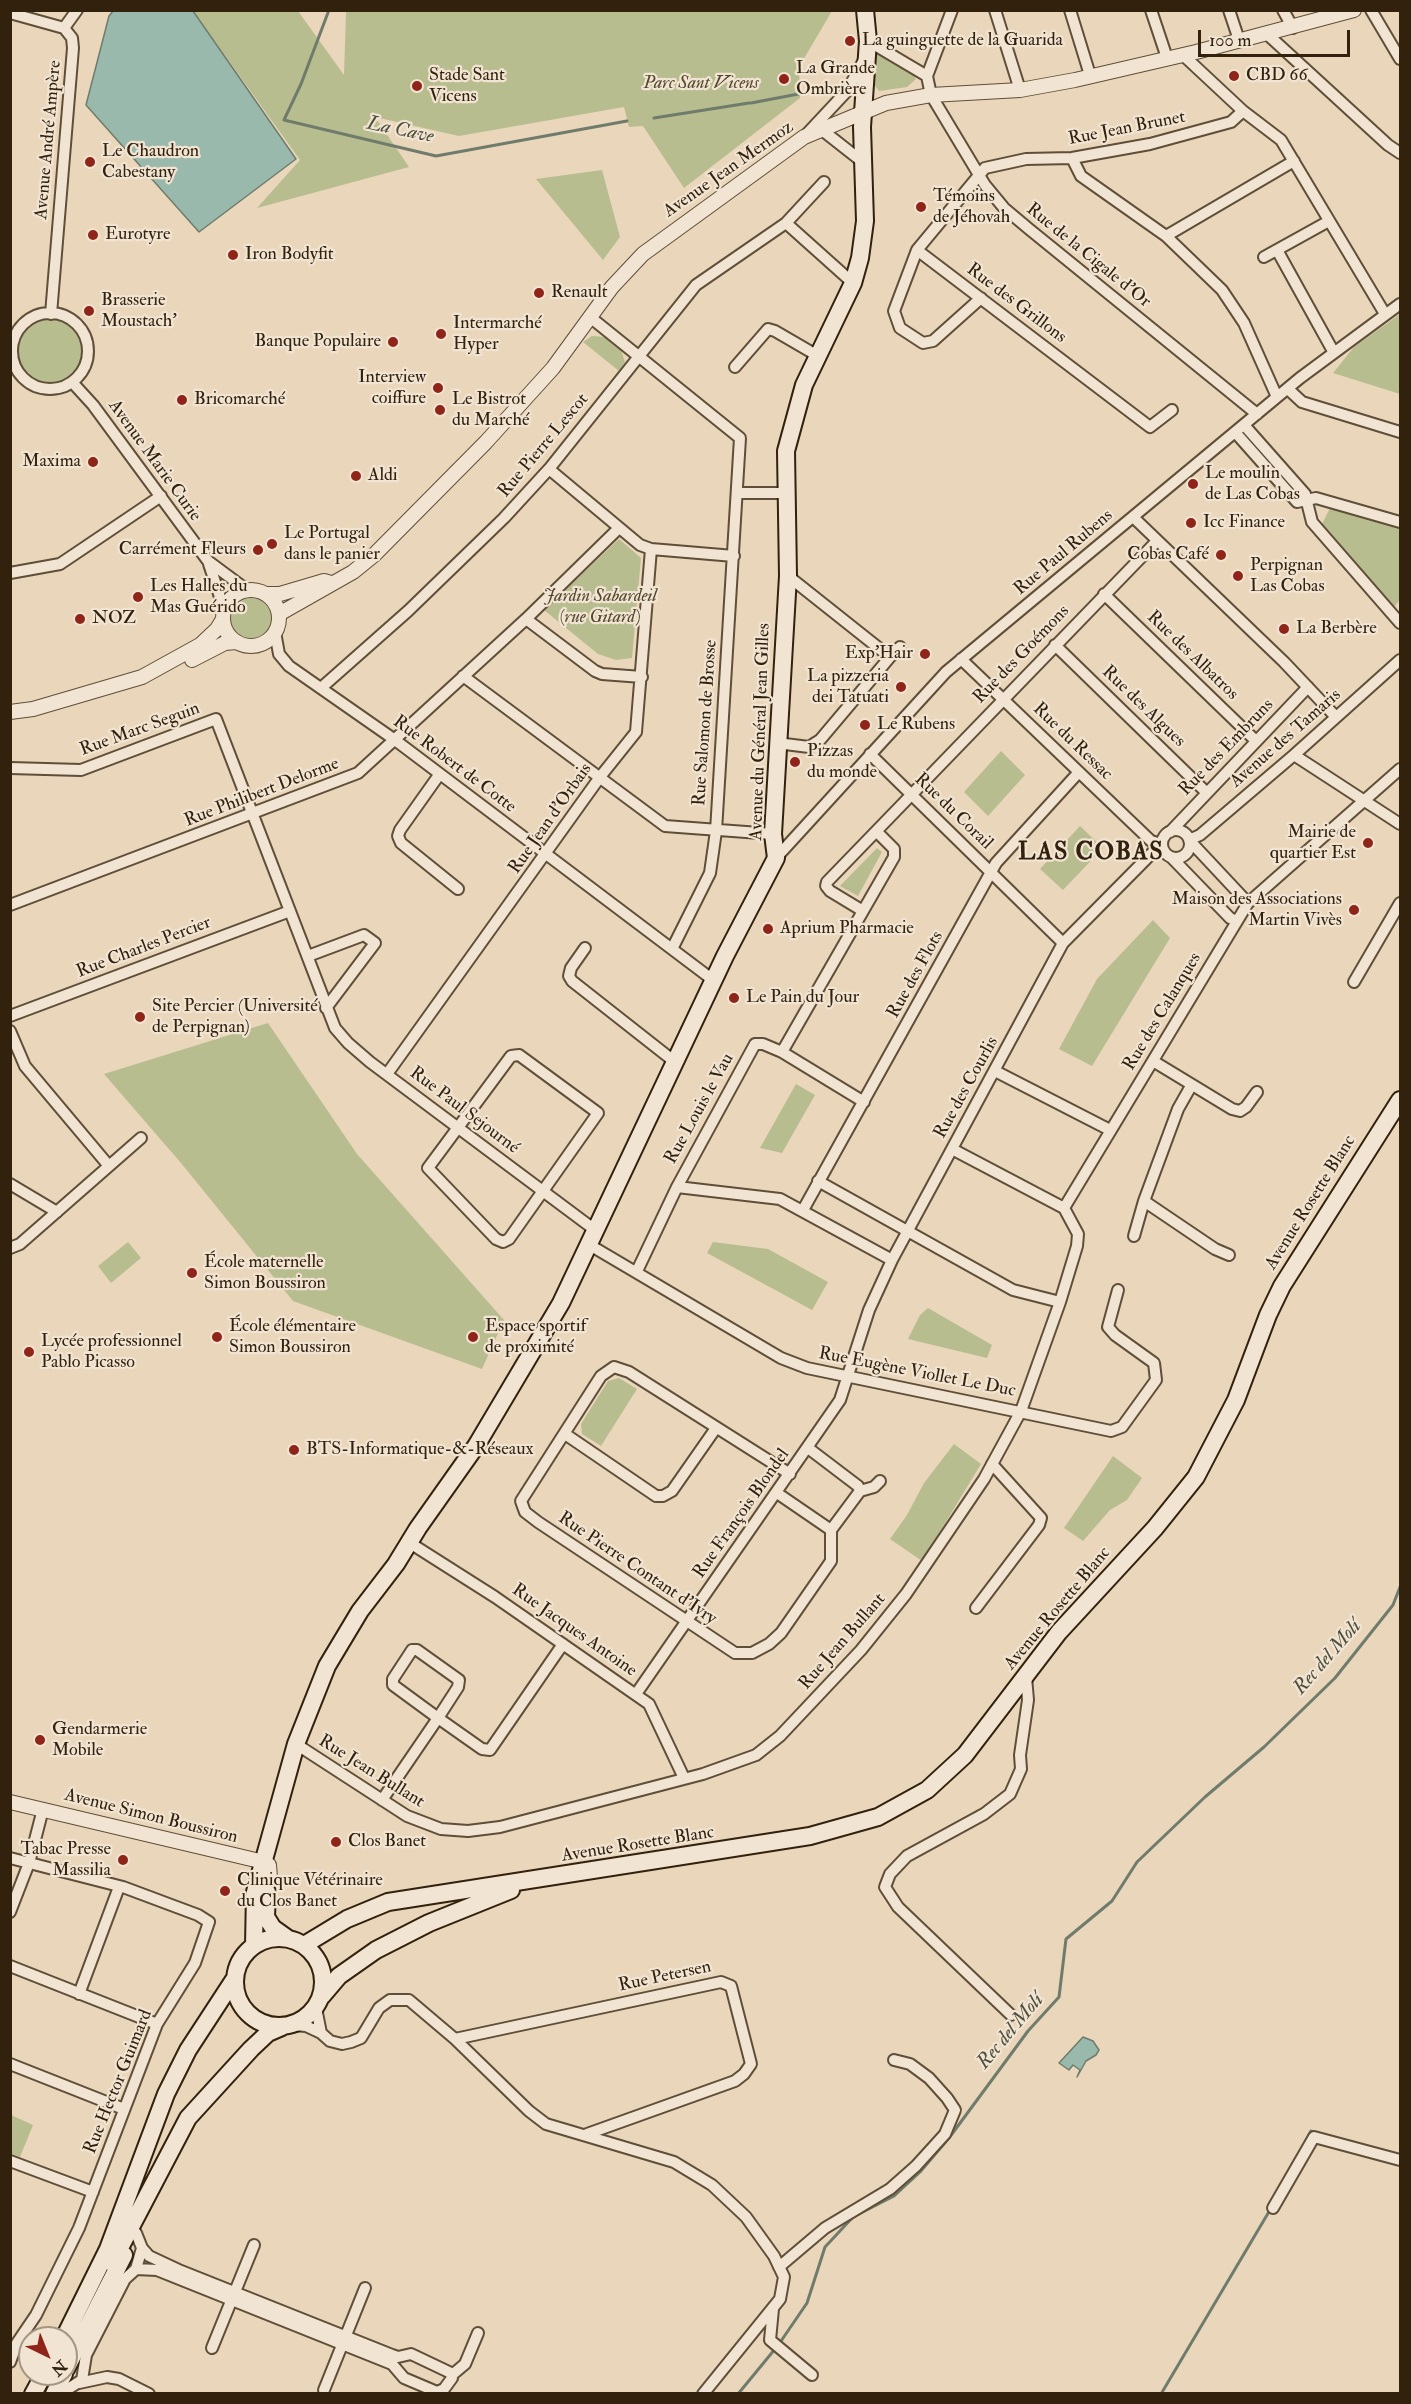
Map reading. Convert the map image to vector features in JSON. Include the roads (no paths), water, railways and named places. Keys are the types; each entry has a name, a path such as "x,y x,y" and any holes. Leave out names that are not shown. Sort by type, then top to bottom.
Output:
{"main road":[{"name":"Avenue du Général Jean Gilles","path":"254,1946 253,1904 267,1870 314,1695 337,1646 415,1545 561,1303 713,980 776,858 773,834 788,576 786,451 804,385 853,283 860,258 865,221 863,110 868,48 865,10"},
{"name":"Avenue Rosette Blanc","path":"295,1941 388,1902 810,1836 878,1817 904,1805 947,1773 965,1755 1059,1632 1155,1528 1196,1477 1236,1400 1268,1315 1282,1286 1401,1100"},
{"name":"Avenue du Général Jean Gilles","path":"267,1870 264,1904 266,1917 273,1928 295,1941"},
{"name":"Avenue Rosette Blanc","path":"319,2002 339,1976 414,1930 510,1890 543,1879"},
{"path":"69,2326 108,2249 166,2094 188,2050 235,1978 240,1960 254,1946 276,1938 295,1941 319,1962 324,1985 319,2002 302,2021 268,2033 196,2109 173,2143 78,2326"},
{"path":"235,1978 238,2000 251,2017 270,2026 287,2026"},
{"path":"78,2348 139,2241 196,2109"}],"street":[{"path":"10,13 64,28 77,10"},
{"path":"804,137 847,91 868,48 927,76 952,10"},
{"path":"995,10 1020,90"},
{"path":"1070,10 1090,75"},
{"path":"1151,10 1167,58"},
{"path":"1229,10 1239,40"},
{"path":"1283,10 1293,28"},
{"name":"Avenue Jean Mermoz","path":"279,614 301,600 323,591 331,583 353,572 374,555 486,442 553,368 619,278 643,254 804,137 863,110 886,103 931,95 1020,90 1183,55 1293,28 1354,10"},
{"path":"1371,10 1401,59"},
{"name":"Avenue André Ampère","path":"51,314 73,48 72,38 64,28"},
{"path":"1267,34 1388,145 1401,153"},
{"path":"1183,55 1243,111 1281,140 1385,314"},
{"name":"Rue de la Cigale d'Or","path":"927,76 931,95 979,173 1004,208 1257,414"},
{"name":"Rue Jean Brunet","path":"979,173 986,168 1026,159 1072,158 1213,129 1231,122 1243,111"},
{"path":"822,130 865,164"},
{"path":"1072,158 1081,176 1166,236 1222,290 1244,323 1277,397"},
{"path":"1166,236 1294,161"},
{"path":"979,173 917,250 894,311 900,328 923,343 933,340 981,298"},
{"name":"Rue Pierre Lescot","path":"321,688 408,611 504,518 549,469 696,285 786,223 824,183"},
{"path":"1264,257 1329,221"},
{"path":"786,223 853,283"},
{"name":"Rue des Grillons","path":"917,250 1150,427 1172,410"},
{"path":"1277,250 1334,351"},
{"name":"Rue Paul Rubens","path":"776,858 946,672 1277,397 1334,351 1401,304"},
{"path":"51,314 73,322 86,341 86,363 72,382 61,388 48,389 24,380 13,371 12,347 15,336 30,319 51,314"},
{"name":"Rue Salomon de Brosse","path":"590,317 740,438 716,831 710,873 673,947"},
{"path":"735,367 768,329 818,356"},
{"name":"Avenue Marie Curie","path":"72,382 161,496 208,561 247,590"},
{"path":"1288,389 1302,402 1401,432"},
{"path":"1244,425 1305,494 1312,522 1401,623"},
{"path":"1235,432 1297,502 1316,498 1401,522"},
{"path":"549,469 640,545 651,549 734,556"},
{"path":"737,493 788,493"},
{"path":"10,573 36,571 60,564 161,496"},
{"path":"1133,517 1284,662 1336,717"},
{"name":"Rue Philibert Delorme","path":"10,905 346,780 358,773 526,619 619,528"},
{"name":"Rue des Goémons","path":"863,912 826,886 827,882 1157,541"},
{"name":"Rue Jean d'Orbais","path":"387,1074 547,855 600,777 636,732 651,549"},
{"name":"Avenue Marie Curie","path":"208,561 224,614"},
{"path":"788,576 891,657"},
{"name":"Avenue Jean Mermoz","path":"267,594 280,594 324,581 331,583"},
{"path":"10,712 33,709 142,677 164,674 225,643 237,642 254,646 270,639 275,632 279,614 273,599 267,594 247,590 233,596 217,629 200,645 142,677"},
{"name":"Rue des Albatros","path":"1104,594 1256,741"},
{"path":"224,614 230,636 237,642"},
{"path":"526,619 602,674 642,677"},
{"name":"Rue Robert de Cotte","path":"275,632 279,654 289,666 395,740 673,947 713,980"},
{"name":"Rue des Algues","path":"1055,645 1207,793"},
{"path":"777,743 809,747 820,740 900,647"},
{"name":"Rue du Ressac","path":"962,659 1151,841 1161,844"},
{"name":"Avenue des Tamaris","path":"1189,840 1200,834 1294,755 1401,660"},
{"path":"464,676 665,826 773,834"},
{"name":"Rue des Embruns","path":"1170,832 1308,687"},
{"path":"10,703 79,696"},
{"name":"Rue Marc Seguin","path":"10,768 81,770 216,719 254,813"},
{"name":"Rue du Corail","path":"870,754 1064,943"},
{"path":"1294,755 1401,825"},
{"name":"Rue des Calanques","path":"1064,1208 1248,903 1401,769"},
{"name":"Rue des Flots","path":"803,1210 991,872 1079,772"},
{"path":"439,775 398,836 401,843 458,889"},
{"name":"Rue Paul Sejourné","path":"254,813 335,1028 348,1043 387,1074 542,1189 592,1237"},
{"path":"1236,921 1230,918 1172,858 1164,853 1161,844 1164,837 1170,832 1179,831 1248,903"},
{"path":"782,1052 894,857 894,849 877,832"},
{"path":"1172,858 1184,856 1189,848 1189,840"},
{"name":"Rue des Courlis","path":"848,1378 869,1310 892,1260 1064,943 1161,844"},
{"path":"1354,982 1401,903"},
{"name":"Rue Charles Percier","path":"10,1016 290,911"},
{"path":"308,956 364,935 375,943 326,1008"},
{"path":"585,948 571,969 569,976 572,981 675,1062"},
{"path":"10,1031 25,1066 109,1166"},
{"name":"Rue Louis le Vau","path":"636,1272 677,1187 754,1044 763,1044 782,1052 864,1102"},
{"path":"519,1055 598,1113 542,1189 509,1239 503,1242 496,1239 428,1168 511,1056 519,1055"},
{"path":"1153,1061 1232,1109 1240,1111 1257,1092"},
{"path":"995,1071 1110,1130"},
{"path":"1134,1236 1144,1201 1178,1109 1191,1086"},
{"path":"10,1248 20,1244 141,1138"},
{"path":"952,1149 1064,1208"},
{"path":"818,1181 1013,1290 1060,1302"},
{"path":"10,1184 57,1212"},
{"path":"677,1187 780,1199 892,1260"},
{"path":"1144,1201 1215,1249 1229,1255"},
{"name":"Rue Jean Bullant","path":"300,1746 424,1825 468,1832 500,1827 684,1778 756,1755 780,1736 861,1650 906,1594 954,1526 992,1464 1021,1411 1060,1302 1078,1234 1064,1208"},
{"name":"Rue Eugène Viollet Le Duc","path":"592,1237 636,1272 781,1358 807,1368 1111,1431 1122,1427 1156,1380 1154,1364 1115,1335 1108,1327 1118,1290"},
{"name":"Rue Pierre Contant d'Ivry","path":"716,1428 629,1372 614,1367 601,1376 523,1496 521,1501 525,1512 685,1622 735,1653 752,1653 770,1644 781,1633 831,1561 831,1530"},
{"name":"Rue François Blondel","path":"636,1694 808,1448 840,1400 848,1378"},
{"path":"565,1434 656,1496 663,1496 672,1491 716,1428 790,1474"},
{"path":"808,1448 858,1486 860,1491"},
{"path":"976,1608 1039,1525 1041,1518 992,1464"},
{"path":"777,1493 831,1530 860,1491 874,1487 880,1481"},
{"name":"Rue Jacques Antoine","path":"415,1545 649,1704 684,1778"},
{"path":"382,1800 438,1718 458,1687 459,1680 417,1650 412,1650 393,1679 393,1685 438,1718 482,1749 490,1750 563,1644"},
{"path":"1011,2015 898,1908 885,1887 890,1874 907,1856 960,1829 1010,1794 1021,1769 1020,1755 1028,1700 1026,1677"},
{"name":"Avenue Simon Boussiron","path":"10,1802 267,1870"},
{"path":"10,1912 29,1863 43,1809"},
{"name":"Rue Hector Guimard","path":"10,1858 119,1887 198,1915 208,1922 195,1962 157,2024 93,2192 36,2315 14,2341 10,2362"},
{"path":"79,1994 119,1887"},
{"path":"10,1966 157,2024"},
{"name":"Rue Petersen","path":"455,2039 721,1982 731,1986 751,2064 744,2074 735,2081 587,2134"},
{"path":"287,2026 306,2026 321,2033 330,2041 342,2044 361,2038 379,2008 390,2000 409,2000 455,2039 529,2111 546,2124 645,2151 695,2172 746,2217 784,2277 780,2299 703,2394"},
{"path":"319,2002 321,2033"},
{"path":"779,2267 825,2228 890,2189 916,2166 945,2134 955,2110 947,2098 929,2078 910,2064 894,2060"},
{"path":"10,2064 124,2109"},
{"path":"1273,2208 1314,2137 1401,2160"},
{"path":"10,2161 93,2192"},
{"path":"79,2384 84,2374 83,2365 86,2355 125,2279 136,2269 139,2241"},
{"path":"139,2241 156,2260 234,2297"},
{"path":"212,2348 254,2245"},
{"path":"136,2269 157,2270 234,2297 396,2361 404,2378 437,2392 449,2384 452,2375 465,2364 478,2332"},
{"path":"324,2390 365,2288"},
{"path":"773,2308 770,2340 812,2375"},
{"path":"396,2361 411,2354 452,2375"},
{"path":"60,2394 79,2384 107,2377 119,2379 149,2394"}],"waterway":[{"name":"La Cave","path":"329,10 301,84 284,120 436,156 627,121"},
{"name":"La Cave","path":"751,103 830,88"},
{"name":"La Cave","path":"654,118 749,103"},
{"name":"Rec del Molí","path":"779,2344 807,2303 825,2247 853,2217 894,2196 920,2172 949,2138 1028,2031 1059,1997 1066,1939 1112,1901 1137,1862 1205,1797 1264,1747 1335,1678 1393,1605 1400,1587"},
{"path":"1305,2143 1311,2131 1315,2133"},
{"path":"1161,2394 1270,2210"},
{"name":"Rec del Molí","path":"738,2394 775,2349"}],"place":[{"name":"La guinguette de la Guarida","path":"850,41"},
{"name":"CBD 66","path":"1234,76"},
{"name":"La Grande Ombrière","path":"784,79"},
{"name":"Stade Sant Vicens","path":"417,86"},
{"name":"Le Chaudron Cabestany","path":"90,162"},
{"name":"Témoins de Jéhovah","path":"921,207"},
{"name":"Eurotyre","path":"93,235"},
{"name":"Iron Bodyfit","path":"233,255"},
{"name":"Renault","path":"539,293"},
{"name":"Brasserie Moustach'","path":"89,311"},
{"name":"Intermarché Hyper","path":"441,334"},
{"name":"Banque Populaire","path":"393,342"},
{"name":"Interview coiffure","path":"438,388"},
{"name":"Bricomarché","path":"182,400"},
{"name":"Le Bistrot du Marché","path":"440,410"},
{"name":"Maxima","path":"93,462"},
{"name":"Aldi","path":"356,476"},
{"name":"Le moulin de Las Cobas","path":"1193,484"},
{"name":"Icc Finance","path":"1191,523"},
{"name":"Le Portugal dans le panier","path":"272,544"},
{"name":"Carrément Fleurs","path":"258,550"},
{"name":"Cobas Café","path":"1221,555"},
{"name":"Perpignan Las Cobas","path":"1238,576"},
{"name":"Les Halles du Mas Guérido","path":"138,597"},
{"name":"NOZ","path":"80,619"},
{"name":"La Berbère","path":"1284,629"},
{"name":"Exp'Hair","path":"925,654"},
{"name":"La pizzeria dei Tatuati","path":"901,687"},
{"name":"Le Rubens","path":"865,725"},
{"name":"Pizzas du monde","path":"795,762"},
{"name":"Mairie de quartier Est","path":"1368,843"},
{"name":"Maison des Associations Martin Vivès","path":"1354,910"},
{"name":"Aprium Pharmacie","path":"768,929"},
{"name":"Le Pain du Jour","path":"734,998"},
{"name":"Site Percier (Université de Perpignan)","path":"140,1017"},
{"name":"École maternelle Simon Boussiron","path":"192,1273"},
{"name":"École élémentaire Simon Boussiron","path":"217,1337"},
{"name":"Espace sportif de proximité","path":"473,1337"},
{"name":"Lycée professionnel Pablo Picasso","path":"29,1352"},
{"name":"BTS-Informatique-&-Réseaux","path":"294,1450"},
{"name":"Gendarmerie Mobile","path":"40,1740"},
{"name":"Clos Banet","path":"336,1842"},
{"name":"Tabac Presse Massilia","path":"123,1860"},
{"name":"Clinique Vétérinaire du Clos Banet","path":"225,1891"}],"district":[{"name":"LAS COBAS","path":"1091,854"}],"park label":[{"name":"Parc Sant Vicens","path":"701,84"},
{"name":"Jardin Sabardeil (rue Gitard)","path":"600,607"}]}
